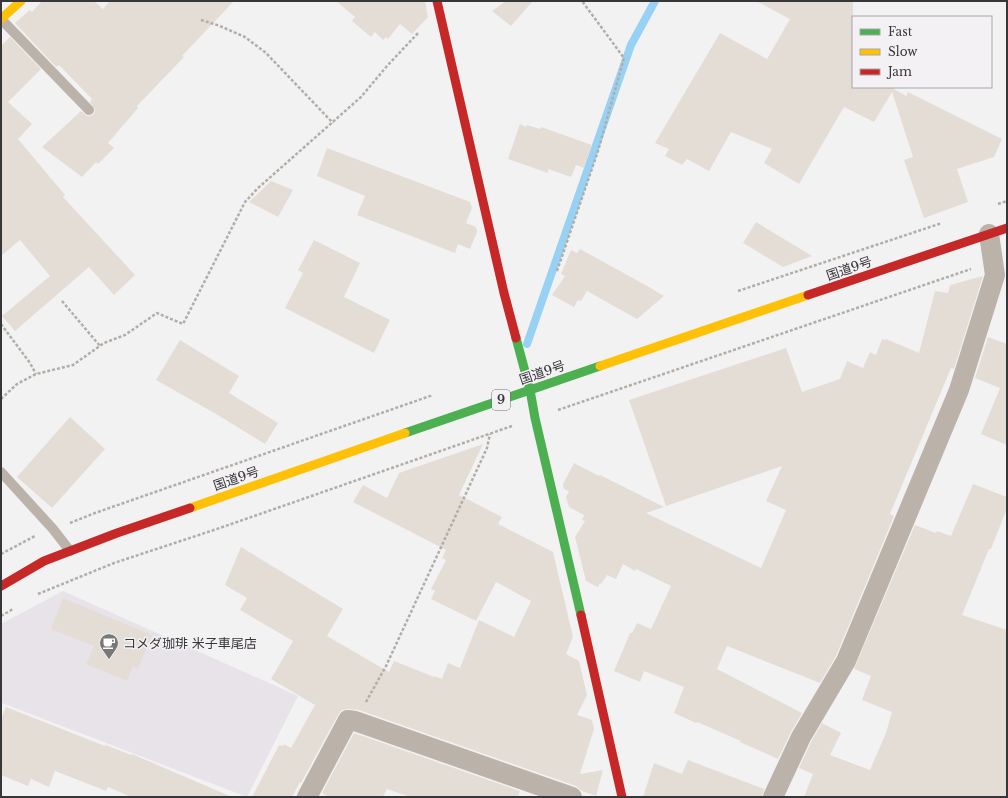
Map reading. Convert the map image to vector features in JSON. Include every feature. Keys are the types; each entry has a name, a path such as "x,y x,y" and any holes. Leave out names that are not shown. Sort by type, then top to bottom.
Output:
{"main road":[{"path":"1,19 21,1"},
{"path":"437,1 504,293 530,390 534,418 606,719 622,797"},
{"name":"国道9号","path":"1,586 44,561 117,532 998,231"}],"street":[{"path":"773,797 801,737 846,661 959,390 994,275 998,231"},
{"path":"307,797 348,720 355,721 572,797"}],"lane":[{"path":"1,19 88,110"},
{"path":"1,472 54,529 70,551"}],"path":[{"path":"557,271 598,151 624,58 582,1"},
{"path":"1,399 17,384 36,374 73,365 100,346 125,335 157,313 183,324 245,202 258,188 361,97 387,66 434,17 440,13"},
{"path":"201,20 220,26 245,37 266,53 332,123"},
{"path":"992,206 1007,201"},
{"path":"737,292 947,221"},
{"path":"552,412 978,267"},
{"path":"62,301 100,346"},
{"path":"1,324 30,363 36,374"},
{"path":"36,595 114,563 519,424"},
{"path":"355,721 386,666 487,448 490,434"},
{"path":"1,616 18,606"}],"shaded area":[{"name":"コメダ珈琲 米子車尾店","path":"63,591 298,696 247,797 2,703 1,705 1,624"}],"building":[{"path":"42,1 94,1 103,9 110,1 234,1 182,56 184,57 137,106 138,108 108,143 114,148 98,164 96,162 82,177 42,147 81,111 87,116 90,116 94,114 95,109 90,102 92,99 59,65 56,67 15,23 30,10 32,12"},
{"path":"336,1 425,1 428,17 412,34 400,24 388,39 386,37 383,40 375,32 371,37 352,21 355,17"},
{"path":"506,1 533,1 511,26 492,11"},
{"path":"756,1 853,1 852,88 894,88 906,96 908,92 1002,139 994,157 957,169 968,202 924,218 904,160 913,157 892,92 874,122 844,107 799,184 764,163 772,149 731,132 709,171 687,159 682,165 665,156 669,149 655,143 720,33 767,59 790,19"},
{"path":"10,37 41,69 8,102 32,124 18,139 65,195 63,197 135,275 114,295 89,267 15,331 2,316 50,276 20,240 1,256 1,46"},
{"path":"520,124 526,127 527,125 540,129 541,127 592,145 584,168 576,165 571,177 548,169 548,173 508,159"},
{"path":"327,148 470,202 472,208 466,223 476,227 477,232 470,249 458,244 455,253 357,215 365,196 317,176"},
{"path":"271,181 293,190 278,217 249,202"},
{"path":"756,222 812,256 783,267 743,243"},
{"path":"314,240 360,263 344,297 390,320 374,353 285,308 303,273 298,270"},
{"path":"580,249 664,296 637,319 587,291 581,301 578,300 574,307 552,295 565,276 561,274 571,250 577,253"},
{"path":"983,276 954,369 951,368 890,514 894,516 836,656 820,683 727,646 717,669 802,713 778,759 740,742 741,741 674,713 684,687 644,671 640,682 614,671 630,633 632,633 637,623 651,629 671,586 636,569 635,571 623,564 616,579 607,575 598,587 586,581 575,537 585,521 582,520 584,515 569,507 566,497 569,491 564,489 563,484 574,463 664,507 646,513 761,568 786,510 766,501 782,466 666,506 629,400 786,348 802,392 840,379 847,361 863,368 870,352 876,355 882,339 886,339 919,353 935,291 948,293 950,285"},
{"path":"988,337 1007,344 1007,445 981,434 1000,388 975,378"},
{"path":"180,340 239,376 229,393 278,423 265,444 156,380"},
{"path":"70,417 105,449 52,508 17,477"},
{"path":"483,444 459,495 502,517 498,524 553,552 573,637 566,654 579,661 587,695 577,715 592,720 594,729 580,774 603,770 596,796 582,791 576,786 359,710 349,709 342,710 338,715 292,797 252,797 279,745 283,746 284,744 291,748 315,705 271,679 293,641 240,610 247,598 225,585 241,547 343,609 327,636 389,672 394,661 442,679 448,663 460,668 479,620 514,637 531,601 496,582 476,621 431,599 435,591 431,589 446,560 442,558 446,550 353,502 363,485 387,498 399,473"},
{"path":"973,484 1007,497 1007,508 962,615 1007,630 1007,797 804,797 813,774 799,768 822,723 841,733 830,755 870,770 886,733 892,712 862,700 871,676 854,669 915,525 936,533 937,531 951,536"},
{"path":"63,598 152,635 138,669 133,666 127,681 86,664 94,646 51,629"},
{"path":"6,707 105,746 106,745 131,755 132,754 232,797 131,797 108,787 106,791 55,771 49,787 31,779 28,786 1,775 1,719"},
{"path":"354,733 520,791 518,797 410,797 387,789 383,797 329,797 322,793"},
{"path":"688,760 764,789 762,797 643,797 654,763 682,774"}],"waterway":[{"path":"527,344 631,45 655,1"}],"traffic: fast":[{"path":"516,338 530,390 535,418 581,615"},
{"path":"405,433 600,366"}],"traffic: slow":[{"path":"1,19 21,1"},
{"path":"600,366 808,295"},
{"path":"190,508 405,433"}],"traffic: jam":[{"path":"437,1 504,293 516,338"},
{"path":"808,295 1007,228"},
{"path":"1,586 44,561 117,533 190,508"},
{"path":"581,615 622,797"}],"place":[{"name":"コメダ珈琲 米子車尾店","path":"109,660"}]}
